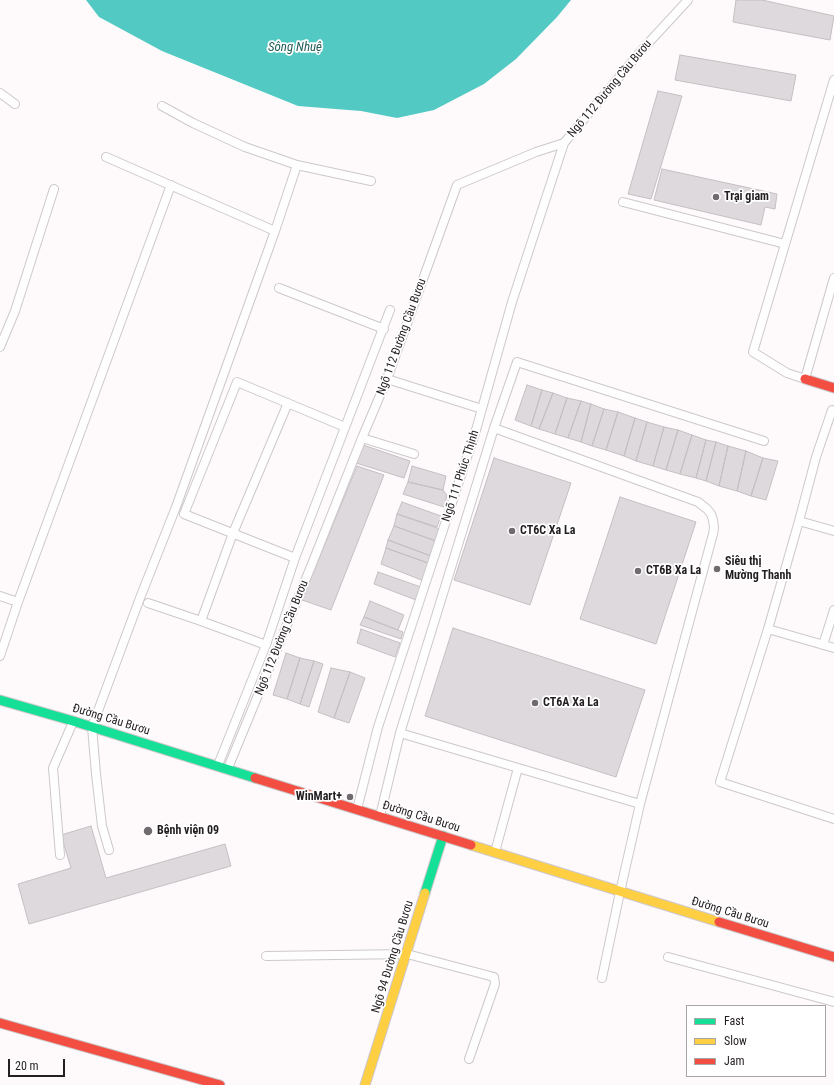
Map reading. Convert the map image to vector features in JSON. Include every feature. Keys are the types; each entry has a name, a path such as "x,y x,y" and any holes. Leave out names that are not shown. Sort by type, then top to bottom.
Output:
{"main road":[{"path":"805,379 834,388"},
{"name":"Đường Cầu Bươu","path":"0,700 74,721 620,892 834,957"},
{"name":"Ngõ 94 Đường Cầu Bươu","path":"365,1085 444,836"},
{"path":"0,1023 220,1085"}],"lane":[{"name":"Ngõ 112 Đường Cầu Bươu","path":"228,769 387,379 457,185 536,152 564,143 641,51 688,0"},
{"path":"834,80 753,352 786,374 805,379 834,278"},
{"path":"0,93 15,104"},
{"path":"162,106 193,123 245,147 297,165 371,181"},
{"name":"Ngõ 111 Phúc Thịnh","path":"357,810 378,727 476,430 512,302 564,143"},
{"path":"106,157 275,231"},
{"path":"109,850 102,826 92,727 176,507 275,231 297,165"},
{"path":"0,656 18,602 171,185"},
{"path":"0,347 15,311 54,189"},
{"path":"623,202 785,244"},
{"path":"279,288 384,329"},
{"path":"217,766 266,645 295,558 390,310"},
{"path":"380,817 400,733 494,428 516,362 764,441"},
{"path":"387,379 482,409"},
{"path":"295,558 184,514 237,382 345,427"},
{"path":"201,621 233,533 288,404"},
{"path":"832,410 816,457 768,629 720,782 833,816"},
{"path":"494,428 698,502 707,509 714,528 640,804 602,978"},
{"path":"362,438 414,454"},
{"path":"799,521 834,531"},
{"path":"0,596 18,602"},
{"path":"148,603 266,645"},
{"path":"823,645 834,610"},
{"path":"768,629 834,648"},
{"path":"60,855 53,768 74,721"},
{"path":"400,733 640,804"},
{"path":"495,852 518,768"},
{"path":"266,956 407,954 494,977 495,984 469,1059"},
{"path":"668,957 834,1002"}],"water":[{"name":"Sông Nhuệ","path":"86,0 571,0 557,17 516,59 484,84 434,110 397,118 361,111 298,106 162,51 99,17"}],"building":[{"path":"736,0 762,0 834,16 830,40 733,22"},
{"path":"680,55 796,75 791,101 675,80"},
{"path":"658,91 682,96 651,199 628,194"},
{"name":"Trại giam","path":"662,169 777,194 775,209 765,207 761,225 654,200"},
{"path":"527,385 542,390 531,426 515,420"},
{"path":"542,390 553,393 539,429 531,426"},
{"path":"553,393 567,398 555,434 539,429"},
{"path":"567,398 581,401 568,438 555,434"},
{"path":"581,401 591,404 581,442 568,438"},
{"path":"591,404 604,409 592,446 581,442"},
{"path":"604,409 618,412 606,450 592,446"},
{"path":"618,412 635,418 624,456 606,450"},
{"path":"635,418 647,422 636,461 624,456"},
{"path":"647,422 664,427 653,466 636,461"},
{"path":"664,427 678,430 666,470 653,466"},
{"path":"678,430 692,435 680,474 666,470"},
{"path":"692,435 706,440 696,478 680,474"},
{"path":"706,440 716,442 706,481 696,478"},
{"path":"716,442 728,446 719,486 706,481"},
{"path":"363,445 410,461 404,478 356,463"},
{"path":"728,446 746,451 737,491 719,486"},
{"path":"746,451 763,458 751,496 737,491"},
{"name":"CT6C Xa La","path":"494,458 571,483 530,605 454,580"},
{"path":"763,458 778,461 766,500 751,496"},
{"path":"357,466 384,475 331,610 302,600"},
{"path":"412,466 446,476 443,490 408,482"},
{"path":"408,482 443,490 447,495 444,507 403,494"},
{"name":"CT6B Xa La","path":"620,497 696,522 656,644 580,619"},
{"path":"402,502 441,516 437,527 397,514"},
{"path":"397,514 440,529 436,541 394,526"},
{"path":"394,526 436,541 431,556 388,540"},
{"path":"388,540 431,556 428,563 386,548"},
{"path":"386,548 428,563 424,581 381,564"},
{"path":"378,572 421,587 416,600 374,584"},
{"path":"370,601 404,615 398,630 364,617"},
{"path":"364,617 403,632 401,639 360,625"},
{"name":"CT6A Xa La","path":"453,628 645,690 616,777 425,716"},
{"path":"361,629 400,643 395,657 357,643"},
{"path":"286,653 300,658 287,699 273,695"},
{"path":"300,658 314,661 300,704 287,699"},
{"path":"314,661 323,664 309,707 300,704"},
{"path":"331,668 350,672 334,718 318,712"},
{"path":"350,672 365,678 349,723 334,718"},
{"path":"91,826 106,878 225,844 231,866 29,924 18,884 71,868 61,835"}],"traffic: fast":[{"path":"0,700 73,721 255,778"},
{"path":"425,893 443,836"}],"traffic: slow":[{"path":"471,845 719,922"},
{"path":"365,1085 425,893"}],"traffic: jam":[{"path":"805,379 834,388"},
{"path":"255,778 471,845"},
{"path":"719,922 834,957"},
{"path":"0,1023 220,1085"}],"place":[{"name":"Trại giam","path":"716,197"},
{"name":"CT6C Xa La","path":"512,531"},
{"name":"Siêu thị Mường Thanh","path":"717,569"},
{"name":"CT6B Xa La","path":"638,571"},
{"name":"CT6A Xa La","path":"535,703"},
{"name":"WinMart+","path":"350,797"},
{"name":"Bệnh viện 09","path":"148,831"}]}
